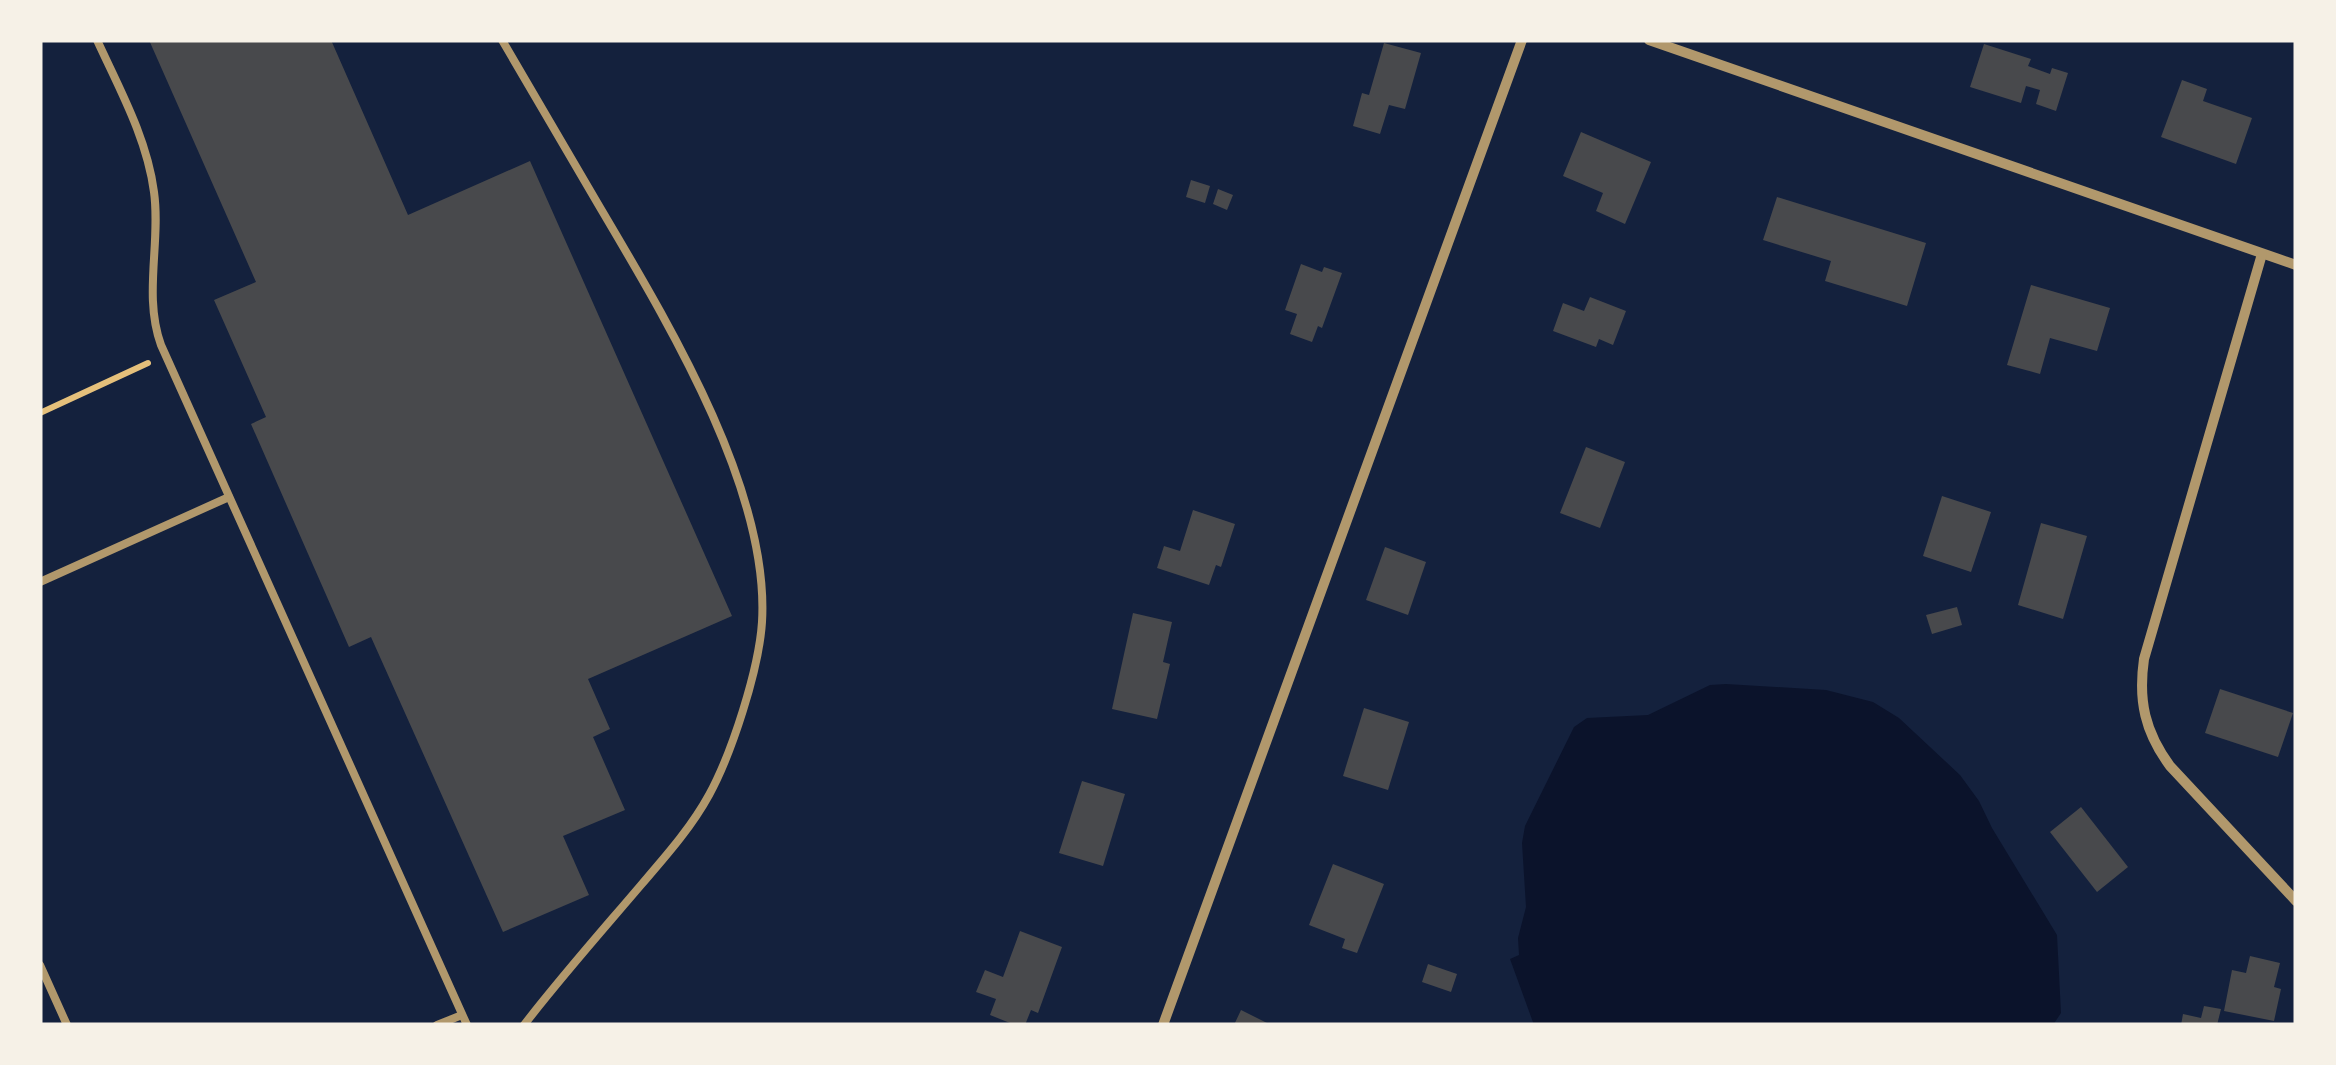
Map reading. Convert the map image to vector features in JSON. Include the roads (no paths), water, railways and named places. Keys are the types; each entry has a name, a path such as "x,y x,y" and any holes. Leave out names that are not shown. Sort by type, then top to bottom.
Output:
{"street":[{"path":"1163,1025 1522,40"},
{"path":"1649,40 2296,265"},
{"path":"2262,254 2148,643 2141,682 2142,705 2151,736 2170,766 2296,901"}],"lane":[{"path":"98,40 150,169 156,211 153,307 158,336 467,1025"},
{"path":"502,40 639,270 701,394 731,460 744,501 758,559 762,601 755,664 710,794 681,838 556,982 524,1025"},
{"path":"40,582 230,497"},
{"path":"40,965 67,1025"},
{"path":"437,1025 462,1015"}],"water":[{"path":"1710,685 1826,690 1873,702 1899,718 1960,775 2057,935 2061,1013 2053,1025 1534,1025 1510,959 1519,955 1518,938 1526,907 1522,843 1525,826 1574,727 1587,718 1648,715"}]}
